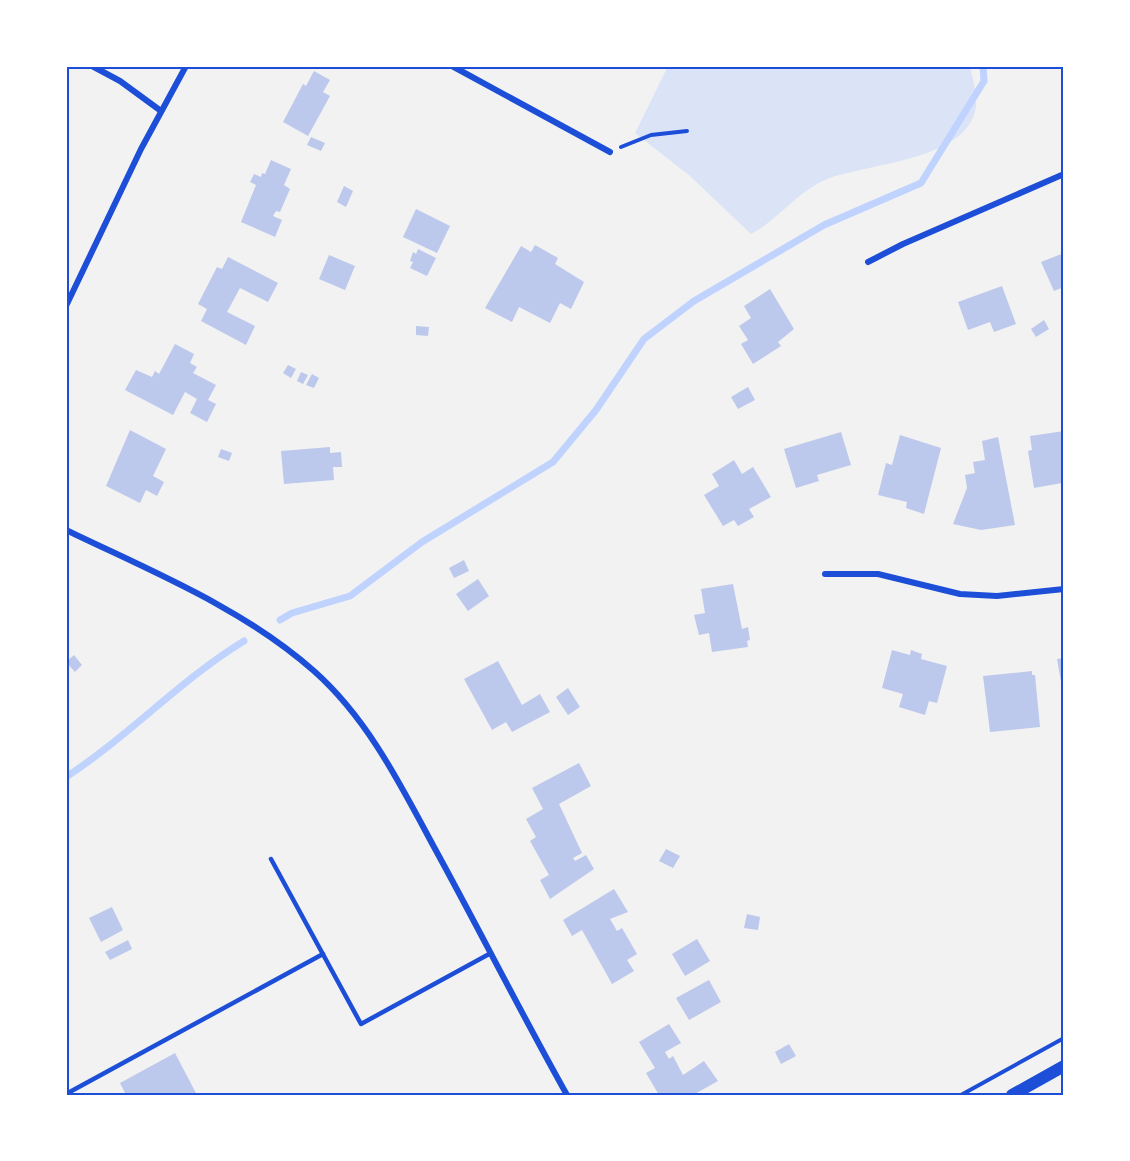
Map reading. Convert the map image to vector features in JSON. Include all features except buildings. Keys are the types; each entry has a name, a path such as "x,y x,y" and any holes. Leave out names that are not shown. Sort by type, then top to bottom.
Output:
{"main road":[{"path":"1012,1095 1064,1066"}],"street":[{"path":"92,66 120,81 161,111"},
{"path":"66,306 161,111 186,66"},
{"path":"452,66 610,152"},
{"path":"868,262 903,244 1064,174"},
{"path":"66,530 216,604 273,638 315,672 366,729 567,1095"},
{"path":"825,574 878,574 960,594 997,596 1064,589"}],"lane":[{"path":"271,859 361,1023 491,953"},
{"path":"66,1094 323,954"}],"path":[{"path":"610,152 651,135 687,131"},
{"path":"962,1095 1064,1038"}],"shaded area":[{"path":"668,66 970,66 976,107 969,125 955,139 935,150 912,158 825,180 805,192 751,234 690,176 635,133"}],"waterway":[{"path":"280,620 292,613 350,596 422,542 553,462 596,410 644,339 694,301 824,225 921,183 984,81 983,66"},
{"path":"66,777 111,744 198,673 244,641"}]}
